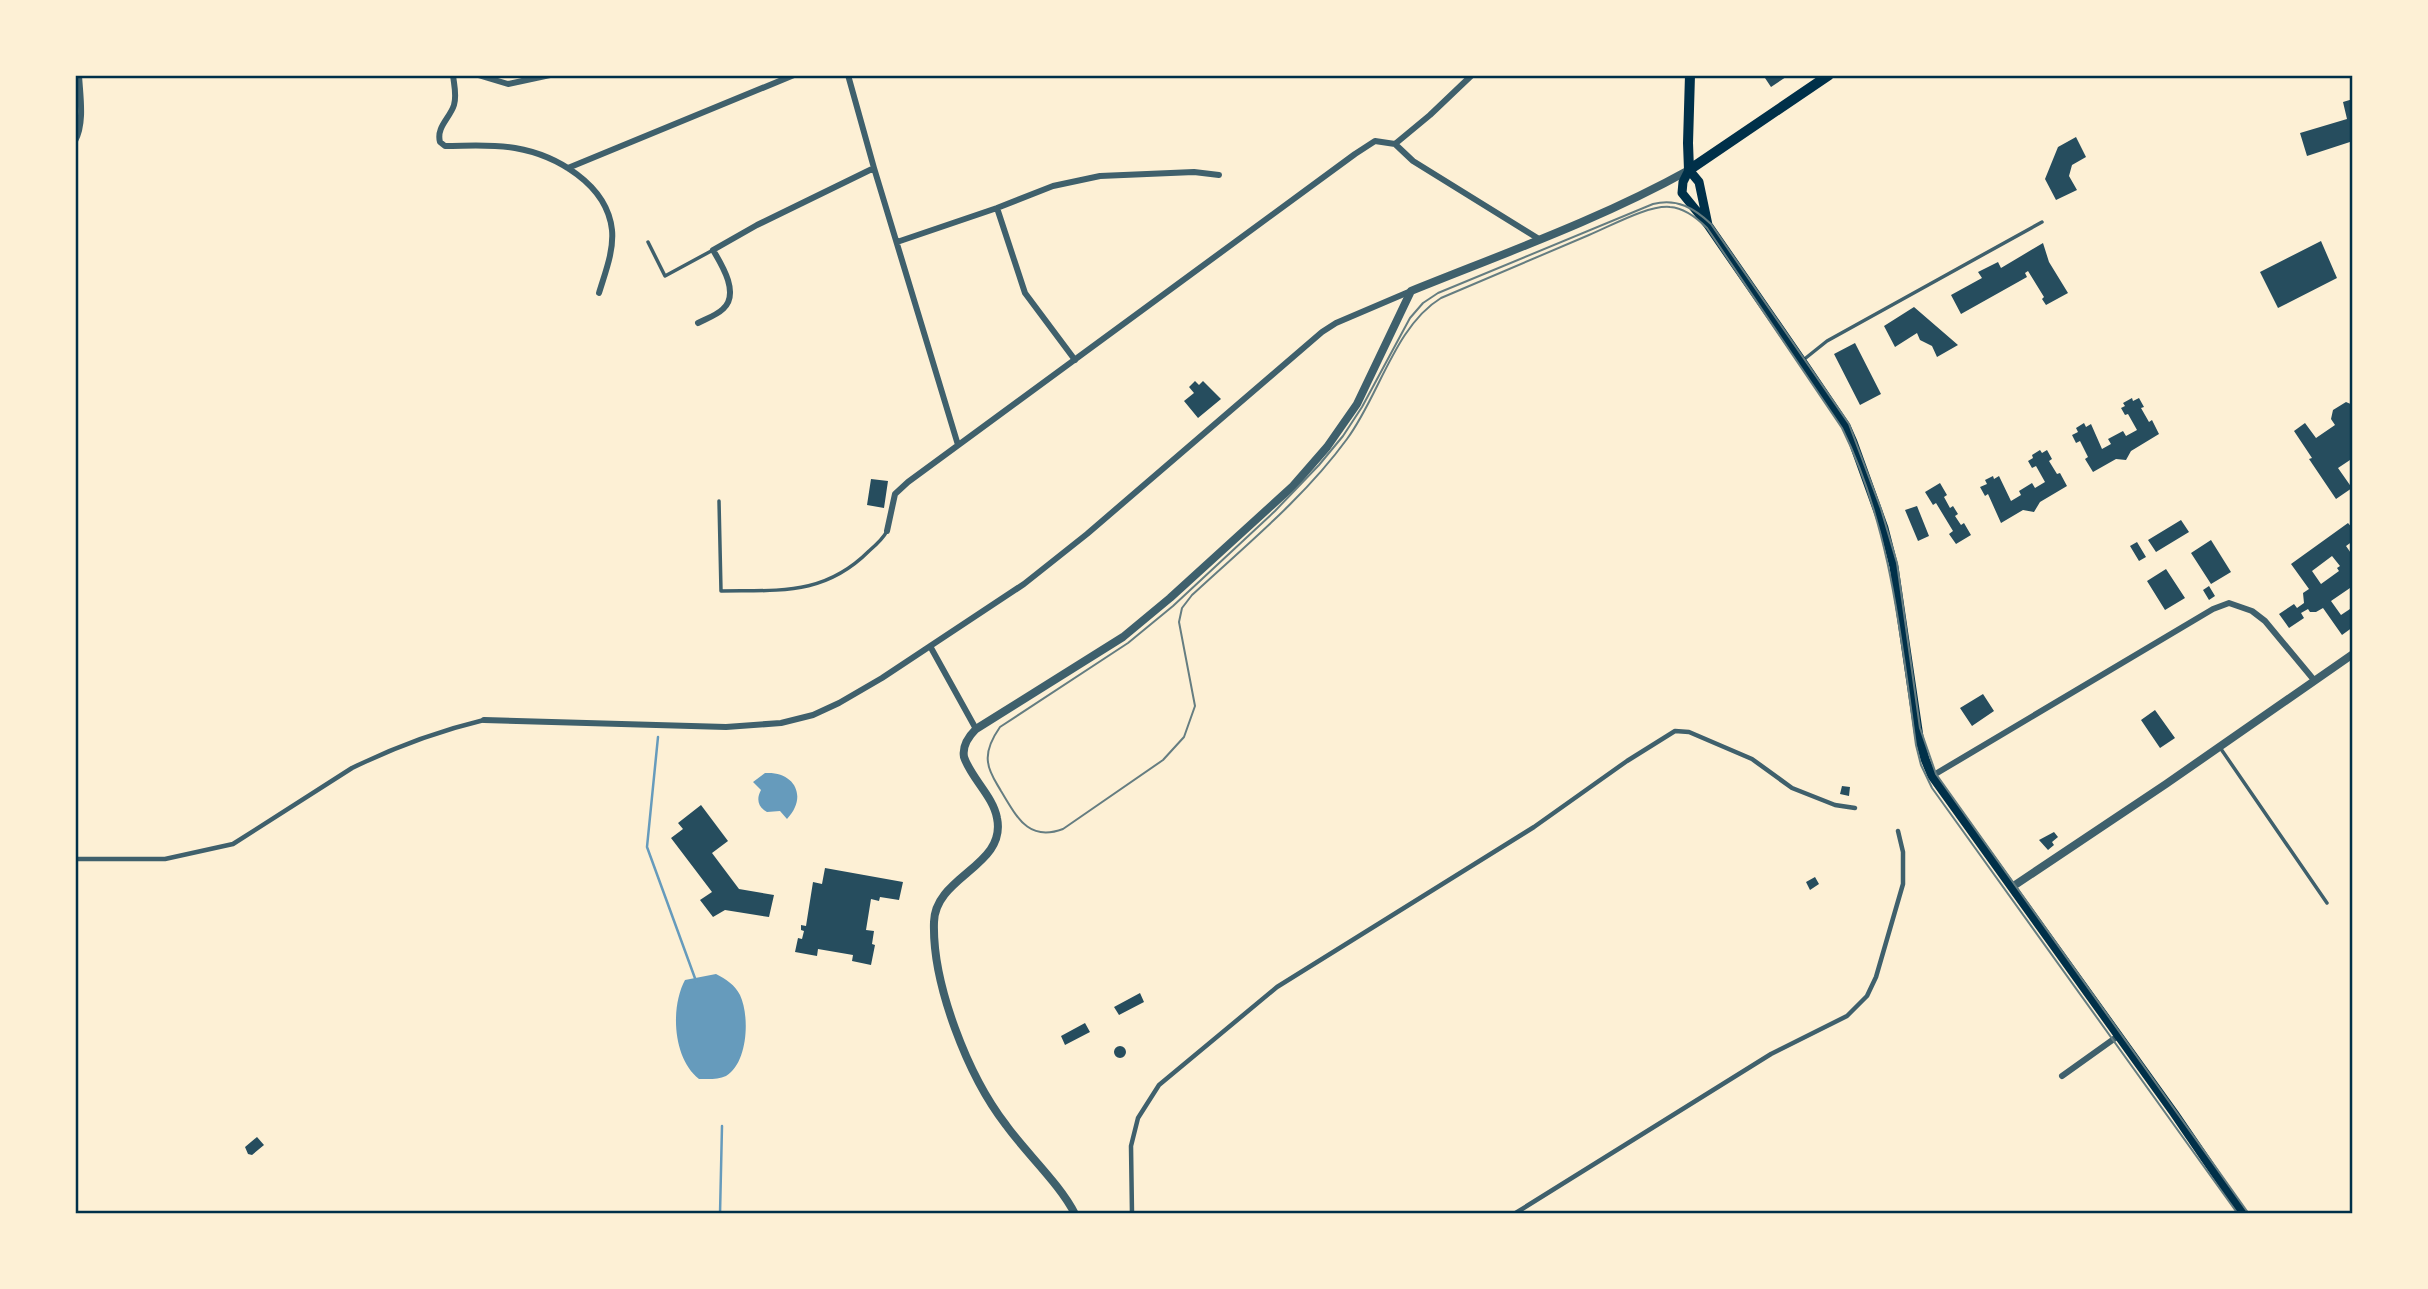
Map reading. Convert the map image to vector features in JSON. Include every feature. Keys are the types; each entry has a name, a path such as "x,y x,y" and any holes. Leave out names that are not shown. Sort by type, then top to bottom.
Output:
{"main road":[{"path":"1690,75 1689,170 1683,182 1682,193 1708,225 1846,426 1884,528 1894,567 1919,737 1924,759 1932,776 2243,1214"},
{"path":"1689,170 1829,75"},
{"path":"1689,170 1699,182 1708,225"}],"street":[{"path":"75,141 79,135 79,75"},
{"path":"453,75 456,93 454,105 440,132 440,142 445,146 516,148 568,168 590,185 600,198 610,218 612,232 609,258 599,293"},
{"path":"478,75 508,84 550,75"},
{"path":"568,168 794,75"},
{"path":"848,75 958,445"},
{"path":"1395,144 1430,116 1472,75"},
{"path":"887,531 895,494 908,482 1375,141 1395,144 1413,161 1539,239"},
{"path":"698,323 725,308 730,297 730,285 713,250 757,225 874,168"},
{"path":"75,859 165,859 233,844 371,759 437,732 484,720 726,727 781,723 813,715 839,703 1024,584 1336,323 1539,239 1656,188 1689,170"},
{"path":"897,242 1053,186 1100,176 1194,172 1219,175"},
{"path":"997,208 1025,293 1075,360"},
{"path":"1074,1214 1004,1123 970,1066 944,995 934,943 935,911 950,888 987,855 995,843 998,829 996,813 966,763 963,751 976,729 1123,637 1293,486 1327,447 1357,404 1412,291"},
{"path":"1932,776 2213,609 2229,603 2252,611 2265,621 2314,680"},
{"path":"930,646 976,729"},
{"path":"2012,887 2353,654"},
{"path":"1132,1214 1131,1146 1138,1118 1159,1085 1277,987 1534,827 1627,761 1675,731 1689,732 1752,759 1792,788 1835,805 1855,807"},
{"path":"1514,1214 1771,1054 1847,1016 1867,996 1876,977 1903,884 1903,852 1898,831"},
{"path":"2062,1076 2118,1036"}],"lane":[{"path":"1802,361 1827,341 2042,222"},
{"path":"648,242 665,276 713,250"},
{"path":"719,501 721,591 801,589 830,579 856,564 887,531"},
{"path":"2219,747 2327,903"}],"water":[{"path":"765,773 784,776 795,787 797,802 787,819 780,811 767,812 759,803 761,790 753,782"},
{"path":"716,974 736,988 740,995 745,1015 745,1038 739,1061 733,1070 723,1077 699,1079 690,1070 679,1046 677,1004 685,980"}],"building":[{"path":"1763,75 1789,75 1771,87"},
{"path":"2353,99 2353,141 2307,156 2300,133 2347,119 2343,102"},
{"path":"2076,137 2086,157 2072,165 2069,176 2077,190 2056,200 2045,179 2058,147"},
{"path":"2321,241 2337,278 2278,308 2260,272"},
{"path":"2043,243 2049,262 2068,293 2046,305 2028,271 2025,273 2027,277 1961,314 1951,295 1982,278 1978,272 1998,262 2001,268"},
{"path":"1914,307 1958,345 1937,357 1932,346 1920,340 1917,333 1895,347 1884,326"},
{"path":"1855,343 1881,394 1860,405 1834,354"},
{"path":"1195,381 1199,385 1203,381 1221,399 1198,418 1184,401 1194,393 1189,387"},
{"path":"2132,398 2133,401 2139,398 2144,407 2141,408 2149,422 2152,420 2159,434 2131,451 2126,460 2116,459 2093,472 2085,459 2088,457 2080,441 2076,443 2072,435 2078,432 2076,428 2084,423 2086,427 2091,424 2102,449 2111,444 2108,439 2123,431 2126,436 2137,430 2128,414 2125,415 2121,408 2125,406 2123,403"},
{"path":"2346,402 2353,405 2353,458 2338,468 2352,488 2336,499 2294,431 2305,423 2316,438 2335,425 2331,419 2333,410"},
{"path":"2040,450 2042,453 2047,450 2052,459 2049,461 2067,486 2040,502 2034,512 2023,510 2001,523 1988,494 1985,496 1980,487 1987,484 1985,480 1999,476 2011,501 2021,495 2019,491 2032,483 2035,488 2045,482 2036,466 2032,468 2028,461"},
{"path":"871,479 888,481 884,508 867,505"},
{"path":"1940,483 1950,508 1953,506 1958,514 1955,516 1961,525 1964,523 1971,535 1956,544 1949,534 1953,531 1936,503 1933,505 1925,492"},
{"path":"1917,506 1929,536 1918,541 1905,510"},
{"path":"2181,520 2189,532 2156,552 2148,540"},
{"path":"2348,523 2353,529 2353,541 2346,546 2353,556 2353,591 2350,588 2331,601 2341,615 2353,607 2353,627 2342,635 2323,608 2316,612 2310,612 2308,609 2301,613 2304,618 2289,628 2279,614 2294,604 2297,608 2304,603 2303,593 2309,589 2291,564","holes":["2332,556 2340,566 2337,568 2339,571 2321,584 2312,571"]},
{"path":"2211,540 2231,572 2211,584 2191,553"},
{"path":"2137,542 2146,557 2139,561 2130,546"},
{"path":"2166,569 2185,598 2165,610 2147,581"},
{"path":"2209,586 2215,596 2209,600 2203,590"},
{"path":"1983,694 1994,711 1972,726 1960,708"},
{"path":"2155,710 2175,738 2160,748 2141,720"},
{"path":"1842,786 1850,787 1849,796 1840,794"},
{"path":"701,805 728,841 712,853 739,889 774,895 769,917 725,910 713,917 700,900 712,892 671,838 683,829 678,823"},
{"path":"2054,832 2058,837 2048,850 2039,840"},
{"path":"825,868 903,882 899,900 880,897 879,901 871,899 866,930 874,931 872,944 875,945 871,965 852,961 853,955 818,949 817,956 795,952 798,938 802,939 804,931 801,930 801,925 806,926 813,882 822,884"},
{"path":"1815,877 1819,884 1810,890 1806,882"},
{"path":"1140,993 1144,1002 1119,1015 1114,1007"},
{"path":"1085,1023 1090,1032 1065,1045 1061,1036"},
{"path":"1115,1047 1125,1047 1125,1057 1115,1057"},
{"path":"257,1137 264,1145 252,1155 248,1154 245,1147"}],"waterway":[{"path":"658,737 647,847 696,981"},
{"path":"720,1214 722,1126"}],"tram line":[{"path":"2238,1214 1932,788 1921,765 1916,745 1899,624 1883,544 1859,466 1842,428 1707,228 1681,209 1661,207 1630,217 1441,298 1425,310 1399,344 1358,422 1330,461 1293,501 1192,595 1182,608 1179,622 1195,706 1184,737 1163,760 1063,829 1041,832 1032,830 1018,818 995,781 988,762 991,743 1000,727 1128,643 1173,606 1275,511 1343,436 1362,407 1410,318 1423,303 1438,293 1653,204 1677,203 1698,213 1711,224 1849,424 1881,509 1897,563 1920,728 1936,774 2249,1214"}]}
